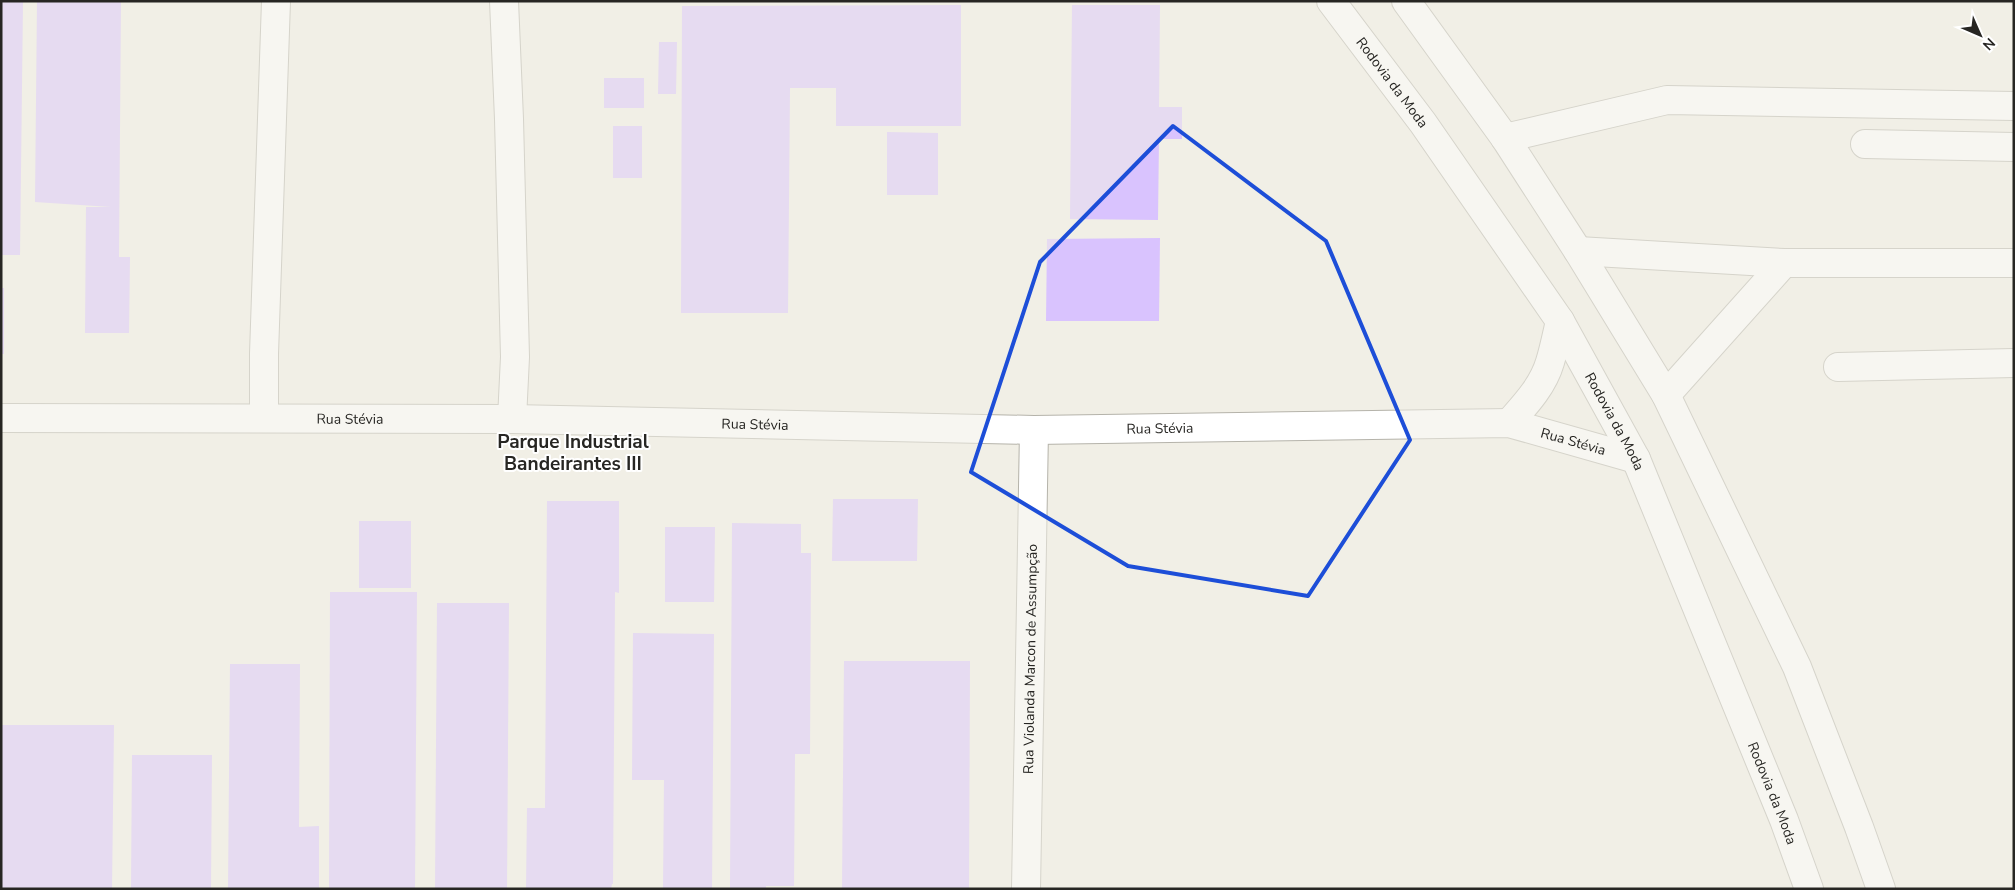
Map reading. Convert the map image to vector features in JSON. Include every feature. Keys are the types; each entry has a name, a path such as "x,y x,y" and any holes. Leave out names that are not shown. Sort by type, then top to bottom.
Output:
{"main road":[{"path":"264,418 264,354 276,1"},
{"path":"504,1 515,357 512,419"},
{"name":"Rodovia da Moda","path":"1331,1 1423,123 1560,321 1636,459 1784,820 1809,889"},
{"path":"1406,1 1505,138 1578,251 1666,395 1796,667 1859,827 1880,889"},
{"path":"1505,138 1667,100 2014,106"},
{"path":"1865,144 2014,147"},
{"path":"1578,251 1784,263 2014,263"},
{"path":"1666,395 1784,263"},
{"path":"1509,423 1531,398 1541,383 1550,364 1560,321"},
{"path":"1838,367 2014,363"},
{"name":"Rua Stévia","path":"1,418 512,419 1034,430 1509,423 1636,459"},
{"name":"Rua Violanda Marcon de Assumpção","path":"1026,889 1034,430"}],"highlighted area":[{"path":"1173,126 1326,241 1410,440 1308,596 1128,566 971,472 1040,262"}],"building":[{"path":"1,1 23,1 20,255 1,255"},
{"path":"37,1 121,1 119,257 130,257 129,333 85,333 86,207 111,207 35,202"},
{"path":"961,5 961,126 836,126 836,88 790,88 788,313 681,313 682,6"},
{"path":"1072,5 1160,5 1159,107 1182,107 1182,139 1159,139 1158,220 1070,219"},
{"path":"659,42 677,42 676,94 658,94"},
{"path":"604,78 644,78 644,108 604,108"},
{"path":"613,126 642,126 642,178 613,178"},
{"path":"887,132 938,133 938,195 887,195"},
{"path":"1160,238 1159,321 1046,321 1047,239"},
{"path":"1,288 4,288 4,354 1,354"},
{"path":"833,499 918,499 917,561 832,561"},
{"path":"547,501 619,501 619,593 615,592 613,884 611,889 526,889 527,808 545,808"},
{"path":"359,521 411,521 411,588 359,588"},
{"path":"732,523 801,524 801,553 811,553 810,754 795,754 794,886 766,886 766,889 730,889"},
{"path":"665,527 715,527 714,602 665,602"},
{"path":"330,592 417,592 415,889 329,889"},
{"path":"437,603 509,603 507,889 435,889"},
{"path":"633,633 714,634 712,889 663,889 664,780 632,780"},
{"path":"844,661 970,661 969,889 842,889"},
{"path":"230,664 300,664 299,827 319,826 319,889 228,889"},
{"path":"1,725 114,725 112,889 1,889"},
{"path":"132,755 212,755 211,889 131,889"}],"district":[{"name":"Parque Industrial Bandeirantes III","path":"573,453"}]}
